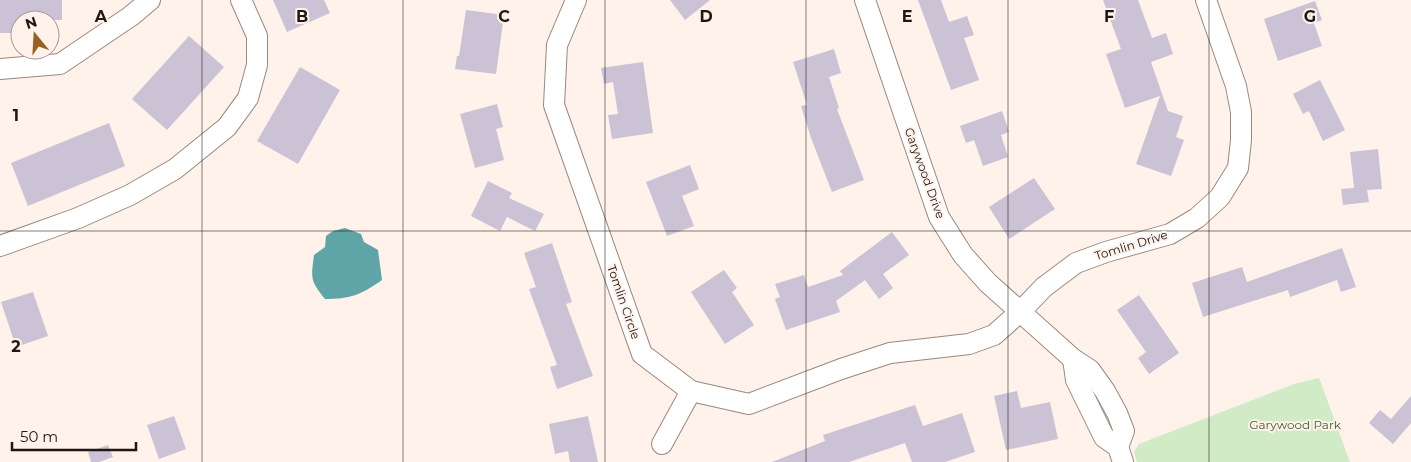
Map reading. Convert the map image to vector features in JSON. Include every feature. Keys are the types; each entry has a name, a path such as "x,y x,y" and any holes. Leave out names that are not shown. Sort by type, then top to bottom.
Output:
{"street":[{"path":"0,69 60,64 131,16 150,0"},
{"path":"0,246 78,218 130,195 175,169 226,127 248,98 257,65 257,36 241,0"},
{"name":"Tomlin Circle","path":"576,0 557,45 554,105 642,354 691,391 749,404 841,369 890,353 970,344 994,335 1021,311"},
{"name":"Garywood Drive","path":"865,0 939,217 963,255 988,283 1021,311 1072,360 1076,380 1104,437 1121,454"},
{"name":"Tomlin Drive","path":"1021,311 1044,287 1076,263 1106,252 1170,234 1197,218 1220,198 1238,168 1241,112 1236,86 1206,0"},
{"path":"662,444 691,391"}],"green space":[{"name":"Garywood Park","path":"1319,378 1350,462 1137,462 1134,452 1139,444 1294,384"}],"water":[{"path":"345,228 361,234 364,242 378,250 382,280 355,295 325,299 313,279 314,255 325,247 326,236 333,231"}],"building":[{"path":"0,0 62,0 62,20 60,20 60,10 10,10 10,33 0,33"},
{"path":"273,0 324,0 330,13 287,32"},
{"path":"670,0 710,0 685,20"},
{"path":"918,0 941,0 949,22 967,16 974,35 964,38 979,80 951,90"},
{"path":"1103,0 1138,0 1152,38 1166,33 1173,54 1151,62 1168,111 1183,116 1176,137 1184,140 1171,176 1136,164 1160,96 1125,108 1106,54 1121,49"},
{"path":"1315,1 1322,20 1314,23 1322,46 1278,61 1264,19"},
{"path":"466,10 504,15 496,74 455,69 457,56 459,56"},
{"path":"189,36 224,67 167,130 132,99"},
{"path":"834,49 841,73 829,77 839,108 837,109 864,180 832,192 801,106 807,105 793,62"},
{"path":"643,62 653,133 612,139 608,115 618,114 613,82 604,84 601,68"},
{"path":"300,67 340,90 298,164 257,141"},
{"path":"1320,80 1345,130 1323,141 1309,111 1303,114 1293,94"},
{"path":"497,104 503,127 496,129 504,160 475,168 460,114"},
{"path":"1002,111 1009,132 1001,135 1008,157 983,166 974,140 966,143 960,126"},
{"path":"109,123 125,166 28,206 11,163"},
{"path":"1378,149 1382,189 1367,190 1369,202 1343,205 1341,189 1354,188 1350,152"},
{"path":"690,165 699,189 682,196 694,226 667,236 646,182"},
{"path":"1034,178 1055,209 1009,239 989,207"},
{"path":"488,181 512,193 509,198 544,214 535,231 507,217 500,231 471,216"},
{"path":"892,232 909,255 883,274 893,288 879,299 865,280 836,301 840,312 786,330 775,299 780,297 775,284 804,275 808,287 843,275 840,271"},
{"path":"552,243 572,302 566,304 593,376 557,389 550,367 557,365 529,289 536,287 524,253"},
{"path":"1342,248 1356,287 1341,292 1337,280 1290,297 1288,290 1203,317 1192,283 1242,267 1247,282"},
{"path":"724,270 737,288 732,292 754,325 725,344 691,292"},
{"path":"33,292 48,336 16,347 1,302"},
{"path":"1139,295 1179,353 1149,374 1138,358 1146,352 1117,310"},
{"path":"1017,391 1021,408 1050,402 1058,439 1006,450 994,396"},
{"path":"1411,396 1411,423 1393,444 1369,423 1380,410 1391,419"},
{"path":"915,405 923,426 962,413 975,452 945,462 912,462 905,443 849,462 772,462 825,441 823,435"},
{"path":"174,416 186,449 159,459 147,425"},
{"path":"588,416 598,462 570,462 568,451 555,454 549,424"},
{"path":"108,445 113,457 99,462 91,462 88,452"}]}
